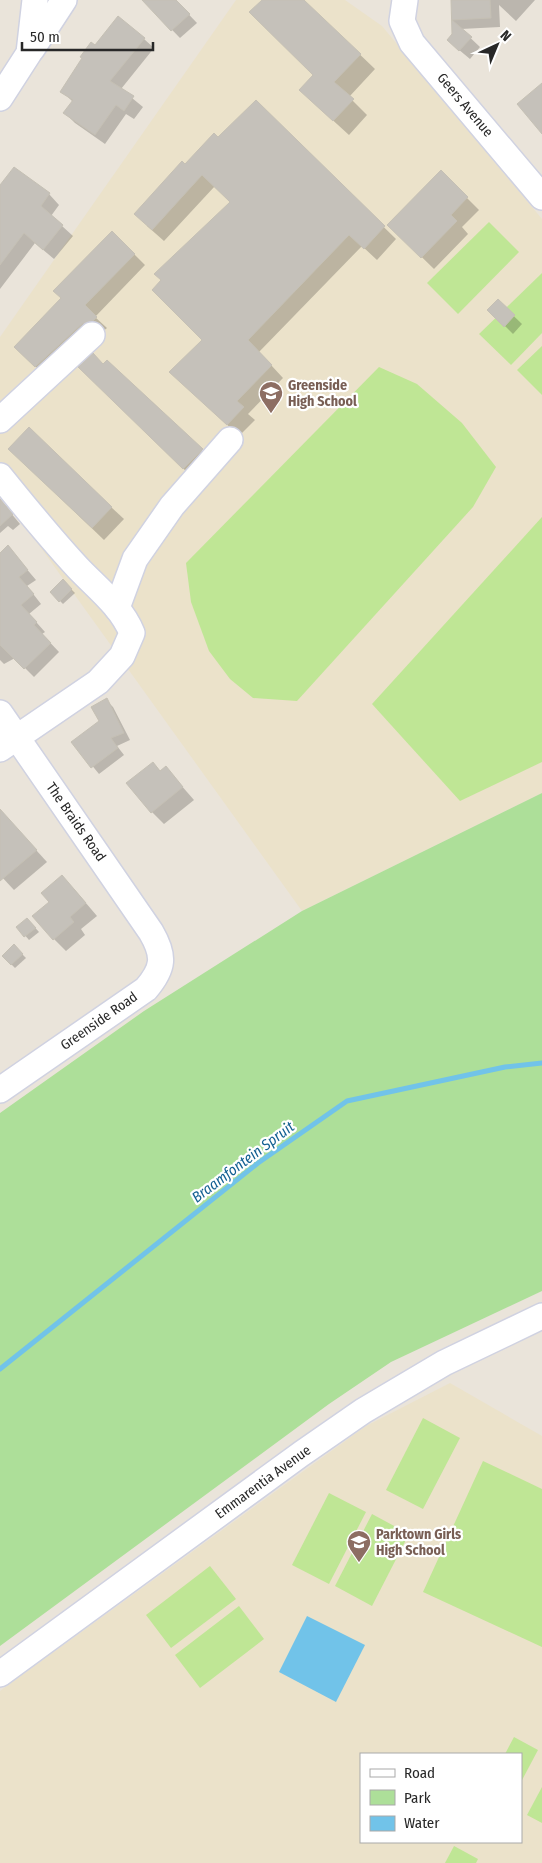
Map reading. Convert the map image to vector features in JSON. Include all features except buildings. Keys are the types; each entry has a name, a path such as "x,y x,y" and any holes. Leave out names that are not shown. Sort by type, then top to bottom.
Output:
{"street":[{"path":"29,53 35,0"},
{"path":"0,98 64,0"},
{"name":"Geers Avenue","path":"403,4 402,21 412,43 542,197"},
{"path":"0,420 92,336"},
{"path":"117,608 135,559 172,506 230,440"},
{"path":"0,476 77,567 117,608 127,620 132,633 122,656 98,682 8,743"},
{"name":"The Braids Road","path":"0,713 8,743 151,932"},
{"name":"Greenside Road","path":"0,1090 146,989 157,976 160,965 159,945 151,932"},
{"name":"Emmarentia Avenue","path":"0,1674 301,1454 363,1411 444,1363 542,1316"}],"shaded area":[{"name":"Greenside High School","path":"236,0 345,0 382,26 542,219 542,793 302,911 0,491 0,337"},
{"name":"Parktown Girls High School","path":"450,1383 542,1436 542,1863 0,1863 0,1691 366,1426"}],"green space":[{"path":"489,222 519,252 458,314 427,283"},
{"path":"542,273 542,333 511,365 479,334"},
{"path":"542,346 542,395 517,370"},
{"path":"379,367 417,384 462,423 496,467 473,507 297,701 253,698 230,679 209,651 191,602 186,563"},
{"path":"542,517 542,762 460,801 372,704"},
{"path":"542,793 542,1291 391,1362 329,1404 0,1646 0,1113 144,1011 302,911"},
{"path":"423,1418 460,1438 423,1509 386,1490"},
{"path":"483,1461 542,1489 542,1647 423,1592"},
{"path":"329,1493 366,1512 329,1584 292,1565"},
{"path":"372,1514 409,1534 372,1606 335,1586"},
{"path":"210,1566 236,1599 171,1648 146,1615"},
{"path":"239,1606 264,1639 200,1688 175,1655"},
{"path":"514,1737 538,1750 522,1780 522,1753 506,1753"},
{"path":"542,1787 542,1823 527,1815"},
{"path":"454,1846 478,1859 476,1863 445,1863"}],"water":[{"path":"307,1616 365,1645 336,1702 279,1672"}],"waterway":[{"name":"Braamfontein Spruit","path":"0,1369 258,1163 347,1101 505,1067 542,1063"}],"place":[{"name":"Greenside High School","path":"271,414"},
{"name":"Parktown Girls High School","path":"359,1563"}]}
